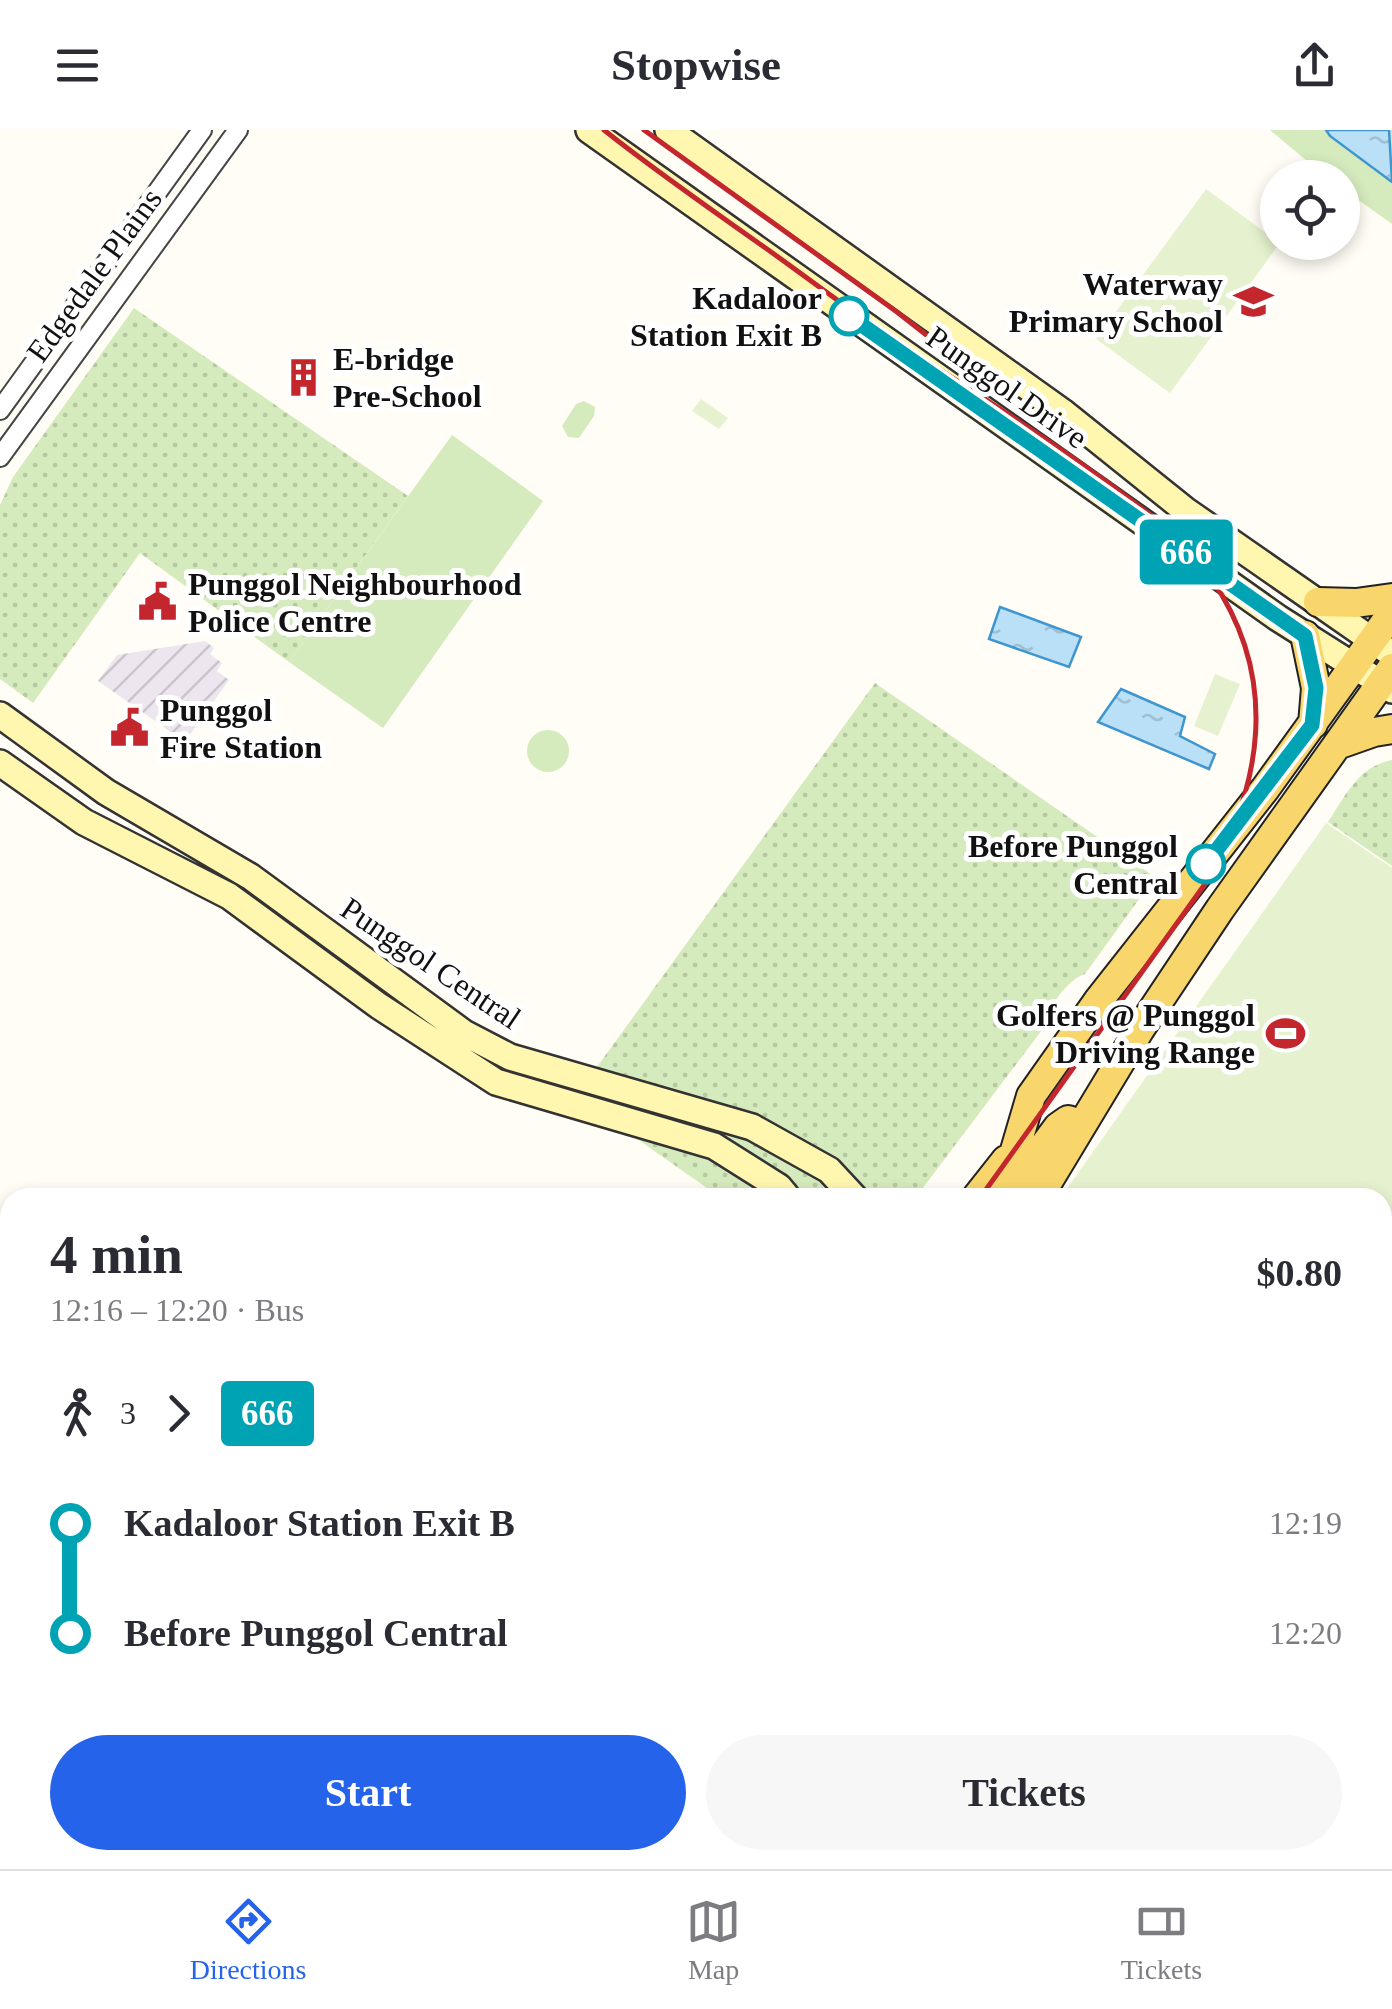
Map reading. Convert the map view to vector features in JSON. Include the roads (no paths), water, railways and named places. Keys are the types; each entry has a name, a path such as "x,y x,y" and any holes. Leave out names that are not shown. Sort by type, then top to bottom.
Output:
{"main road":[{"name":"Punggol Drive","path":"590,130 1305,636 1354,666 1388,680"},
{"name":"Punggol Drive","path":"668,130 1064,413 1185,510 1382,647"},
{"path":"1318,602 1392,598"},
{"path":"1006,1188 1031,1096 1098,1001 1354,666 1382,647 1392,613"},
{"path":"1305,636 1316,688 1312,725"},
{"path":"1045,1188 1140,1028 1220,908 1388,680"},
{"name":"Punggol Central","path":"0,716 106,792 250,877 464,1033 510,1057 752,1126 830,1170 846,1188"},
{"path":"1337,745 1392,729"},
{"name":"Punggol Central","path":"0,763 84,822 229,896 393,1015 496,1082 714,1146 780,1188"},
{"path":"1098,1001 1120,987 1142,984 1151,997 1140,1028"},
{"path":"1012,1188 1058,1126 1068,1120 1080,1124"},
{"path":"984,1188 1016,1147"}],"street":[{"name":"Edgedale Plains","path":"0,410 202,130"},
{"name":"Edgedale Plains","path":"0,458 238,130"}],"water":[{"path":"1326,130 1389,130 1392,182 1330,136"},
{"path":"1000,607 1081,637 1069,667 989,639"},
{"path":"1121,689 1185,717 1180,736 1215,754 1209,769 1098,722"}],"railway":[{"path":"604,130 853,312 1062,451 1154,518 1211,578 1233,616 1247,654 1255,693 1256,732 1251,770 1225,847 1205,884 987,1188"},
{"path":"644,130 897,312 994,388"}],"place":[{"name":"Waterway Primary School","path":"1253,302"},
{"name":"Kadaloor Station Exit B","path":"849,316"},
{"name":"E-bridge Pre-School","path":"303,377"},
{"name":"Punggol Neighbourhood Police Centre","path":"158,602"},
{"name":"Punggol Fire Station","path":"130,728"},
{"name":"Before Punggol Central","path":"1206,864"},
{"name":"Golfers @ Punggol Driving Range","path":"1285,1033"}]}
